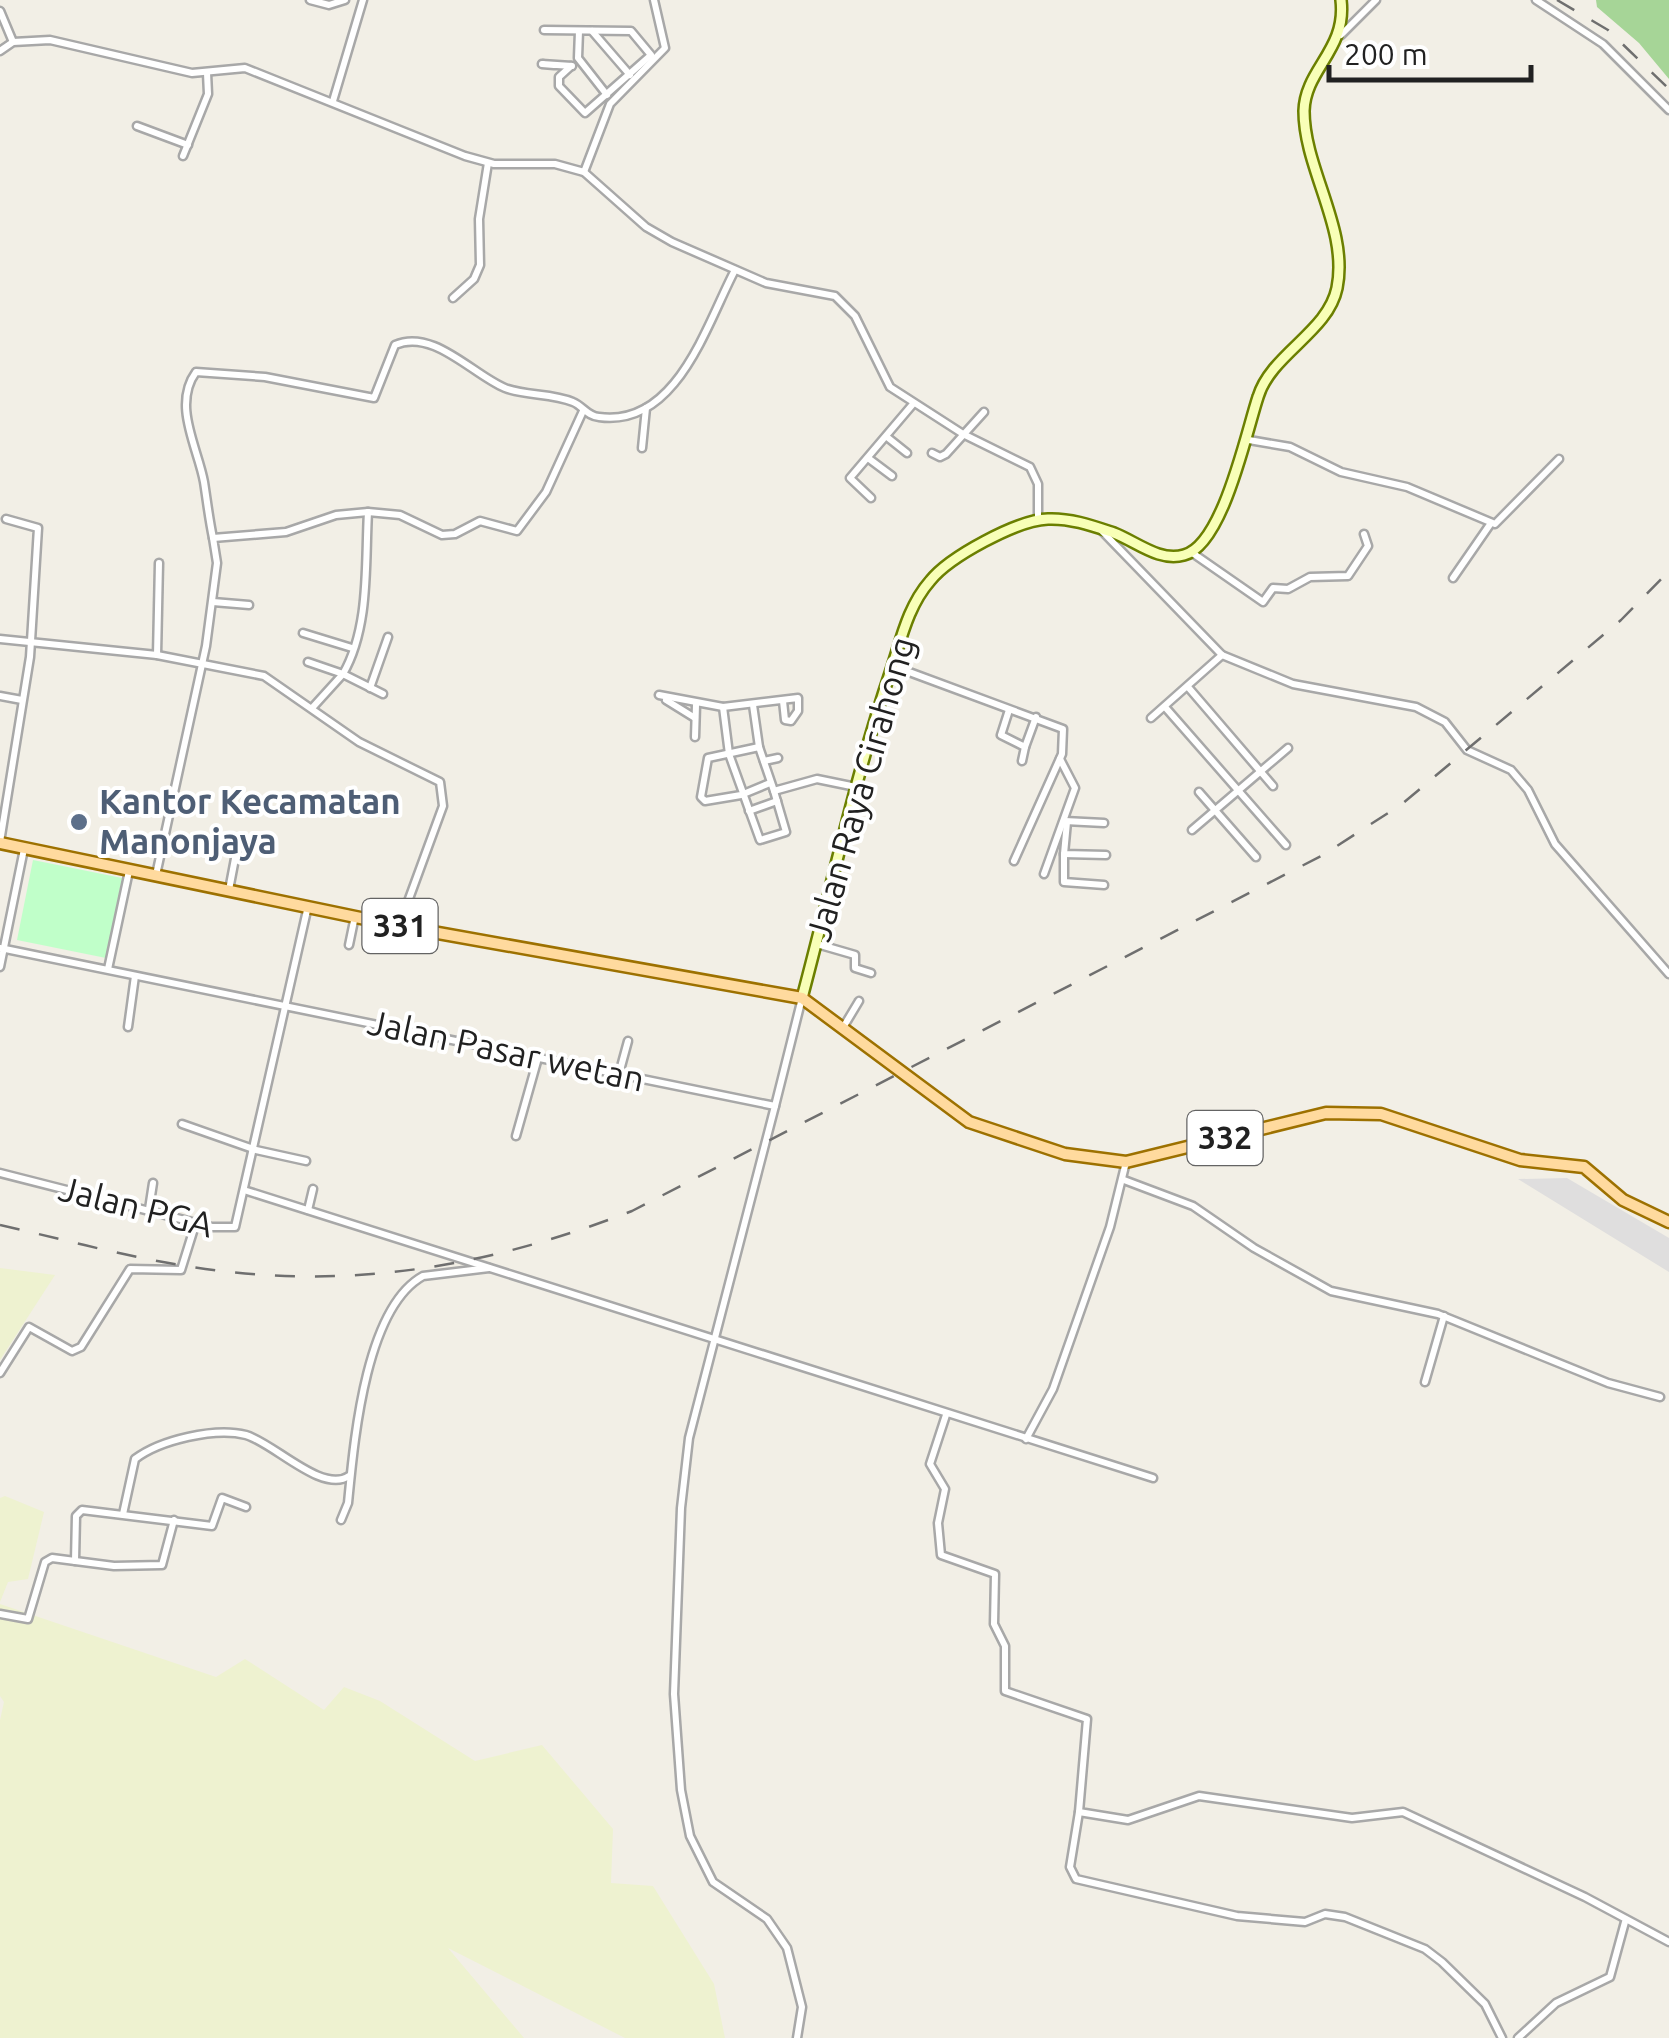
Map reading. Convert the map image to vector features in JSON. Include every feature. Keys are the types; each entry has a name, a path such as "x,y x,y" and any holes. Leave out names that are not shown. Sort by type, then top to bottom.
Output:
{"main road":[{"name":"331","path":"0,842 399,926 802,998"},
{"name":"332","path":"802,998 844,1026 939,1102 982,1128 1065,1154 1126,1162 1326,1113 1381,1114 1520,1160 1584,1167 1623,1200 1669,1222"}],"street":[{"path":"310,0 328,4 345,0"},
{"path":"570,66 560,77 560,86 580,112 590,112 608,100 665,48 654,0"},
{"path":"1341,35 1342,0"},
{"path":"0,51 13,42 56,41 207,74 245,68 488,163 535,162 584,172 658,235 788,290 834,296 855,316 884,379 913,404 1030,467 1038,484 1038,520 1084,523 1159,554 1191,552 1209,538 1249,440 1265,382 1330,306 1338,288 1336,248 1304,110 1312,84 1341,35 1376,0"},
{"path":"1536,0 1603,44 1669,110"},
{"path":"333,101 359,2"},
{"path":"0,11 13,42"},
{"path":"544,30 627,30 638,36 651,56 608,100 584,172"},
{"path":"579,31 578,58 608,100"},
{"path":"592,31 630,75"},
{"path":"554,64 542,64 583,66"},
{"path":"184,156 208,94 207,74"},
{"path":"137,126 188,145"},
{"path":"453,298 474,278 480,265 482,189 488,163"},
{"path":"156,876 213,602 217,563 204,479 188,429 190,388 196,372 265,377 374,398 395,344 405,341 459,358 482,377 508,389 573,402 601,418 646,408 679,380 736,270"},
{"path":"872,498 850,480 913,404"},
{"path":"642,448 646,408"},
{"path":"213,538 286,532 336,515 368,512 400,516 442,534 455,534 480,521 518,531 546,492 583,410"},
{"path":"932,454 942,456 984,412"},
{"path":"887,437 907,453"},
{"path":"1249,440 1290,447 1341,472 1407,487 1491,523"},
{"path":"868,458 892,476"},
{"path":"1453,578 1491,523 1501,519 1558,459"},
{"path":"313,707 342,674 361,624 368,512"},
{"path":"0,842 32,642 38,526 6,519"},
{"name":"Jalan Raya Cirahong","path":"802,998 857,787 911,612 930,580 956,558 1038,520"},
{"path":"1101,530 1222,655 1293,684 1416,707 1445,722 1468,750 1511,770 1528,790 1555,844 1669,974"},
{"path":"1191,552 1263,602 1272,588 1288,588 1308,578 1348,576 1368,546 1364,534"},
{"path":"157,656 159,564"},
{"path":"213,602 249,605"},
{"path":"303,632 352,648"},
{"path":"370,688 388,636"},
{"path":"0,639 200,662 264,676 359,742 431,777 444,790 444,806 399,926"},
{"path":"1151,718 1222,655"},
{"path":"308,662 383,694"},
{"path":"893,666 1063,728 1060,758 1014,861"},
{"path":"1188,688 1273,786"},
{"path":"0,696 22,700"},
{"path":"695,718 662,697 723,707 783,701"},
{"path":"695,737 696,705"},
{"path":"723,707 729,754 760,840 786,832 759,746 754,705"},
{"path":"1165,706 1286,845"},
{"path":"1009,710 1001,735 1025,747"},
{"path":"1022,761 1036,717"},
{"path":"759,746 729,754 720,752 708,758 701,797 706,800 741,795 811,780 857,787"},
{"path":"1192,830 1288,748"},
{"path":"764,761 778,758"},
{"path":"1060,758 1075,782 1066,821 1064,882 1104,885"},
{"path":"1199,792 1256,857"},
{"path":"749,811 777,801"},
{"path":"1066,821 1104,823"},
{"path":"1044,874 1066,821"},
{"path":"0,967 24,848"},
{"path":"229,891 237,848"},
{"path":"1064,854 1106,855"},
{"path":"108,969 129,871"},
{"path":"308,906 247,1191 1153,1478"},
{"path":"349,945 356,915"},
{"path":"817,944 855,954 855,968 871,973"},
{"name":"Jalan Pasar wetan","path":"2,948 775,1106"},
{"path":"128,1027 135,976"},
{"path":"798,2038 802,2007 787,1948 767,1919 713,1882 690,1836 680,1790 674,1674 680,1508 689,1438 802,998"},
{"path":"844,1026 859,1001"},
{"path":"619,1074 628,1040"},
{"path":"516,1136 538,1058"},
{"path":"182,1124 256,1150 306,1161"},
{"path":"1026,1438 1053,1389 1124,1180 1126,1162"},
{"name":"Jalan PGA","path":"0,1173 196,1222 236,1228 247,1191"},
{"path":"1124,1180 1193,1206 1254,1248 1326,1289 1444,1316 1608,1383 1660,1397"},
{"path":"148,1209 153,1183"},
{"path":"308,1210 313,1189"},
{"path":"0,1373 29,1327 72,1351 81,1347 130,1269 181,1270 196,1222"},
{"path":"340,1520 368,1377 386,1318 422,1276 490,1268"},
{"path":"1425,1382 1444,1316"},
{"path":"946,1414 930,1464 945,1489 938,1523 941,1555 995,1574 994,1624 1005,1646 1005,1691 1087,1719 1080,1812 1070,1867 1076,1879 1237,1916 1304,1922 1325,1914 1345,1918 1425,1949 1485,2004 1502,2038"},
{"path":"123,1514 134,1460 201,1435 249,1436 328,1479 343,1480 350,1476"},
{"path":"75,1562 79,1511 214,1526 222,1498 246,1507"},
{"path":"0,1614 27,1620 47,1560 162,1564 174,1520"},
{"path":"1080,1812 1128,1820 1200,1796 1339,1817 1403,1812 1585,1897 1624,1922 1669,1942"},
{"path":"1518,2038 1556,2002 1610,1977 1624,1922"}],"shaded area":[{"path":"1567,1178 1669,1238 1669,1272 1518,1179"}],"green space":[{"path":"1596,0 1669,0 1669,79 1639,43 1597,7"},
{"path":"33,860 122,878 106,958 17,940"},
{"path":"0,1268 55,1275 0,1360"},
{"path":"5,1496 44,1512 28,1579 8,1582 0,1602 0,1498"},
{"path":"0,1604 216,1677 245,1659 324,1710 344,1687 380,1701 475,1761 542,1745 613,1829 611,1883 653,1886 714,1984 725,2038 625,2038 448,1948 524,2038 0,2038 0,1720 4,1702 0,1696"}],"railway":[{"path":"1557,0 1608,30 1669,89"},
{"path":"0,1225 186,1266 244,1273 357,1275 468,1260 577,1231 632,1211 1323,855 1402,804 1621,620 1669,571"}],"place":[{"name":"Kantor Kecamatan Manonjaya","path":"79,822"}]}
